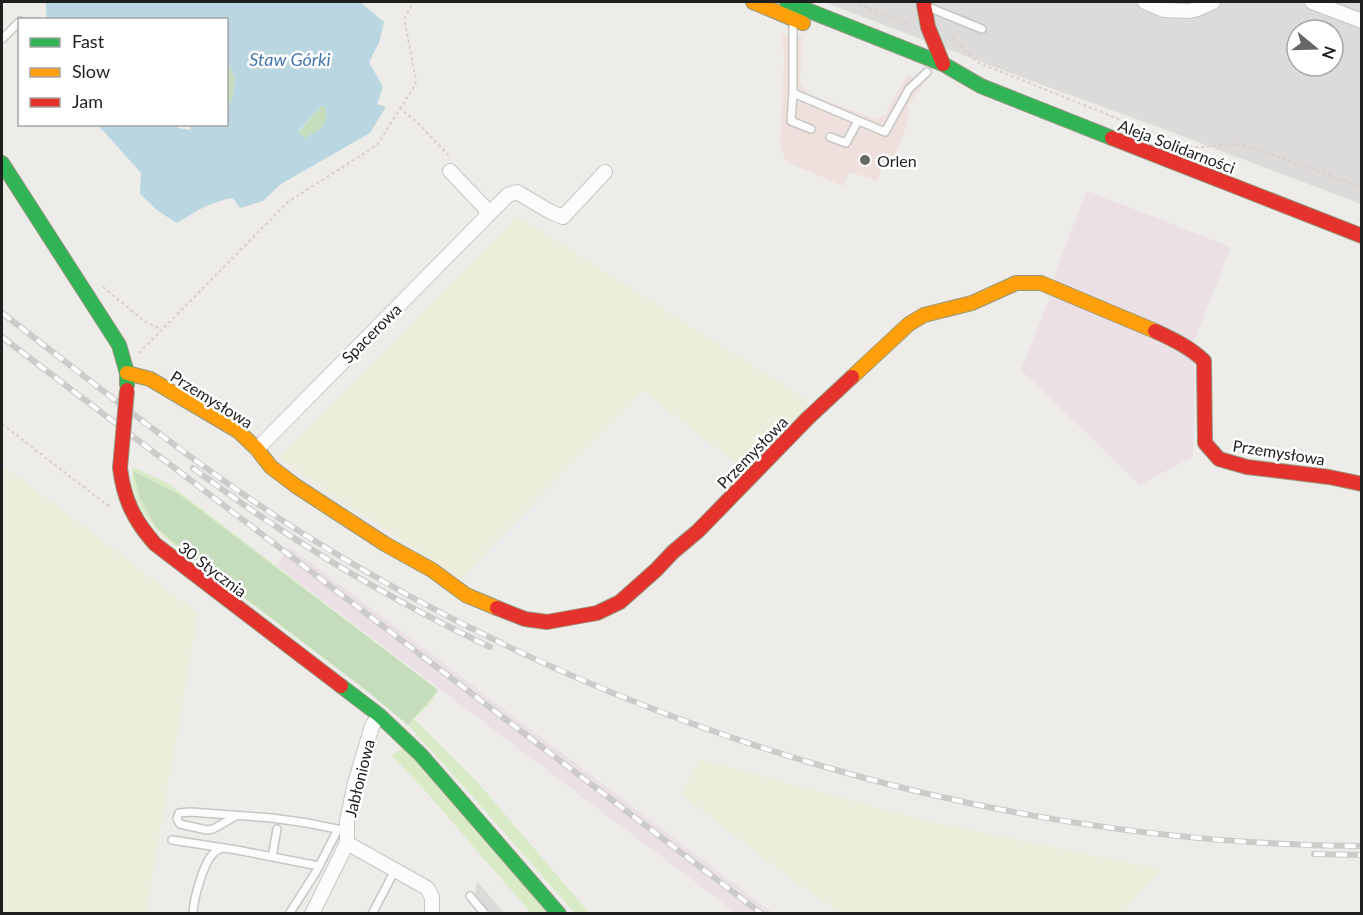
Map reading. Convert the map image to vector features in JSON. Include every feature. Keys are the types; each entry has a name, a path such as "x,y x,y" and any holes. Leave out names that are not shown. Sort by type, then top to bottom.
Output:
{"street":[{"path":"753,2 816,28"},
{"name":"Aleja Solidarności","path":"787,2 943,63 981,86 1362,236"},
{"path":"1145,2 1164,10 1189,11 1213,2"},
{"path":"1312,2 1362,21"},
{"path":"919,3 943,63"},
{"name":"Aleja Solidarności","path":"921,70 941,78 981,86"},
{"name":"30 Stycznia","path":"2,163 119,345 128,373 121,480 127,504 140,527 155,544 379,715 421,754 559,914"},
{"path":"453,167 486,209 486,217"},
{"name":"Spacerowa","path":"257,449 508,195 517,192 563,217 605,172"},
{"name":"Przemysłowa","path":"128,373 150,379 238,431 272,467 296,486 385,544 432,570 466,595 525,619 547,622 597,614 620,602 698,531 808,417 909,324 924,315 972,303 1016,283 1041,283 1173,339 1198,355 1204,361 1205,443 1219,459 1247,467 1329,477 1362,484"},
{"name":"Jabłoniowa","path":"312,914 344,834 355,783 372,726 379,715"},
{"path":"344,834 395,870 427,888 432,897 432,914"}],"lane":[{"path":"919,3 982,29"},
{"path":"794,19 791,121 811,129"},
{"path":"2,39 18,22"},
{"path":"793,93 885,132 921,70"},
{"path":"830,136 846,143 858,121"},
{"path":"236,816 207,830 180,825 177,819 179,813 183,812 272,818 344,834 319,866 289,914"},
{"path":"272,857 277,830"},
{"path":"172,840 319,866"},
{"path":"193,914 196,892 204,869 213,853 223,848"},
{"path":"372,914 395,870"},
{"path":"470,896 485,914"}],"path":[{"path":"139,352 288,202 377,145 416,80 405,22 405,17 414,2"},
{"path":"853,2 919,29 928,27"},
{"path":"952,37 979,63 1186,146 1243,145 1362,187"},
{"path":"399,108 416,121 453,167"},
{"path":"100,285 144,321 161,329"},
{"path":"2,424 112,509 127,504"}],"shaded area":[{"path":"824,2 1361,2 1361,204"},
{"path":"782,34 802,37 800,83 808,94 875,119 885,115 908,75 923,85 909,104 907,125 894,157 887,155 877,181 850,172 843,186 787,162 780,146 784,59"},
{"path":"1087,191 1231,247 1191,349 1195,374 1193,456 1140,485 1021,370 1053,289 1056,270"},
{"path":"290,547 773,913 736,913 276,565"},
{"path":"477,881 504,913 491,913 475,896"}],"green space":[{"path":"228,64 235,78 228,110"},
{"path":"321,106 325,107 326,113 322,127 304,138 298,133"},
{"path":"517,216 807,400 807,412 745,471 644,391 460,578 279,459"},
{"path":"2,465 198,613 147,907 148,913 2,913"},
{"path":"133,467 169,484 438,690 431,702 414,719 479,784 589,913 575,913 408,725 163,536 152,525 140,505 133,484"},
{"path":"133,471 180,495 438,690 408,725 156,527 140,498"},
{"path":"403,747 549,913 531,913 423,788 392,756"},
{"path":"700,759 926,821 1160,869 1123,913 840,913 783,873 681,794"}],"water":[{"name":"Staw Górki","path":"46,2 360,2 384,22 379,43 369,62 383,87 377,104 386,107 370,133 281,184 263,201 240,208 233,198 225,199 177,223 158,211 140,194 141,173 99,126 177,126 191,130 189,126 228,126 228,108 233,95 235,78 228,64 228,18 47,18","holes":["321,106 325,107 326,119 318,130 304,138 298,132"]}],"railway":[{"path":"2,313 192,458 310,538 430,607 554,668 683,720 815,764 950,799 1086,824 1224,840 1362,846"},
{"path":"2,337 762,914"},
{"path":"193,468 228,494 337,565 412,608 490,647"},
{"path":"1314,854 1362,855"}],"traffic: fast":[{"path":"787,2 943,64 981,86 1112,138"},
{"path":"2,163 119,345 127,373 127,385"},
{"path":"341,686 379,715 421,755 559,914"}],"traffic: slow":[{"path":"753,2 803,23"},
{"path":"852,377 909,324 924,315 972,303 1016,283 1041,283 1155,331"},
{"path":"127,373 150,379 238,431 257,449 271,467 296,486 385,544 432,570 466,595 497,608"}],"traffic: jam":[{"path":"924,5 928,27 943,64"},
{"path":"1112,138 1362,236"},
{"path":"1155,331 1187,347 1204,361 1205,443 1219,459 1247,467 1329,477 1362,484"},
{"path":"497,608 525,619 547,622 597,613 620,602 698,531 808,418 852,377"},
{"path":"120,468 127,390"},
{"path":"120,468 124,490 131,509 155,544 341,686"}],"place":[{"name":"Orlen","path":"865,160"}]}
